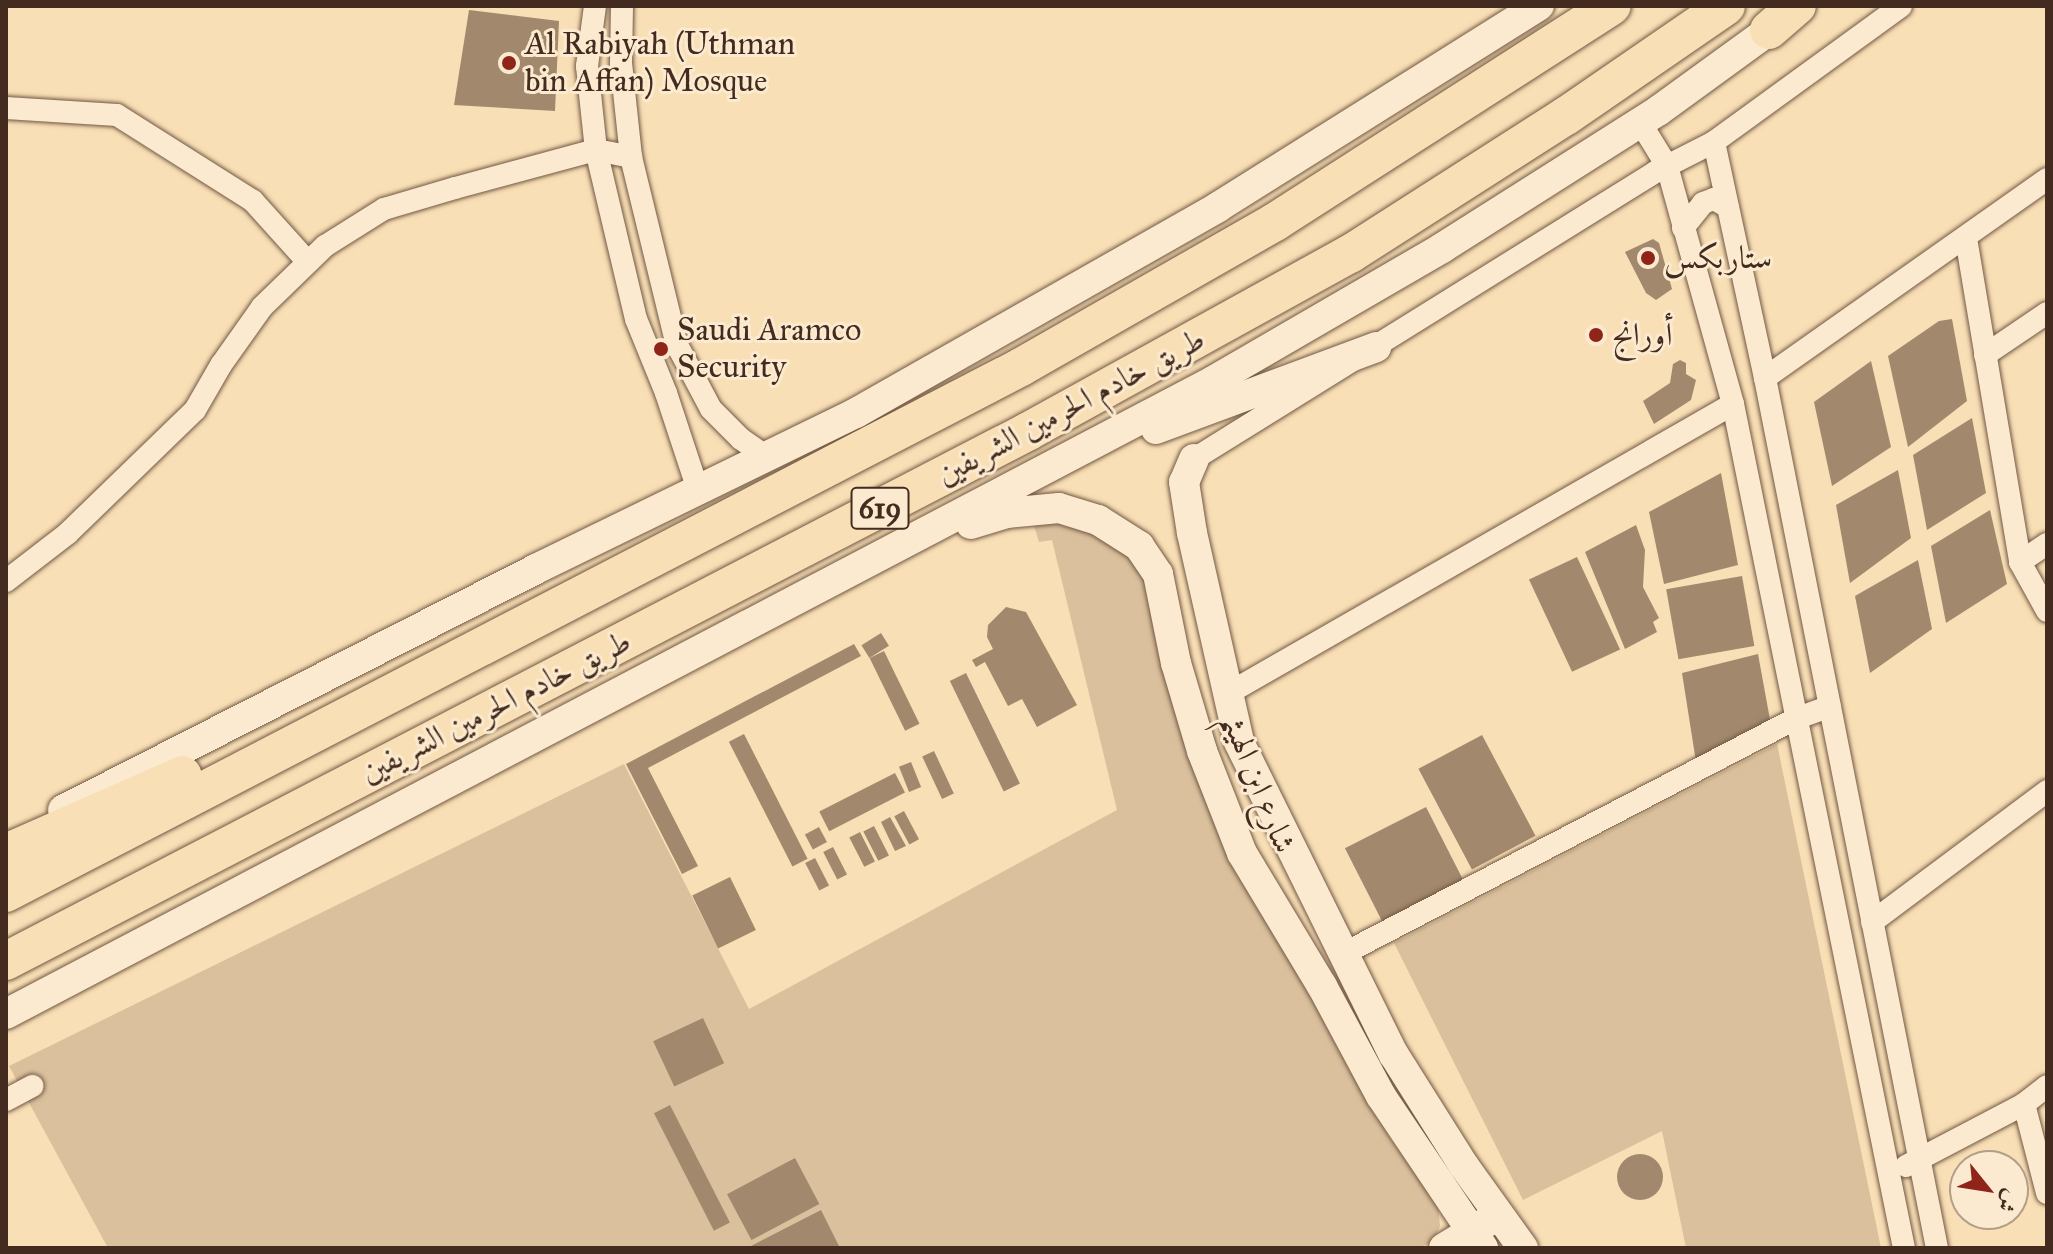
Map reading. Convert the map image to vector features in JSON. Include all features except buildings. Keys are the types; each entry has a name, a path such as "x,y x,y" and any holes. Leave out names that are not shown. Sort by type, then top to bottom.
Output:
{"highway":[{"name":"طريق خادم الحرمين الشريفين","path":"6,893 1021,367 1275,222 1612,6"},
{"name":"طريق خادم الحرمين الشريفين","path":"6,961 1029,431 1350,254 1566,116 1726,6"},
{"path":"1769,30 1800,6"},
{"path":"6,853 518,628"}],"main road":[{"path":"6,838 856,413 1218,207 1539,6"},
{"path":"6,1014 1213,381 1442,248 1640,122 1769,30"},
{"path":"1042,471 1376,347"},
{"name":"شارع ابن الهيثم","path":"1194,459 1184,482 1239,742 1394,1055 1523,1248"},
{"name":"شارع ابن الهيثم","path":"900,546 1006,513 1059,508 1098,520 1139,546 1158,574 1176,663 1202,751 1242,853 1322,986 1381,1096 1478,1240"},
{"path":"1444,1248 1478,1240 1499,1214"}],"street":[{"path":"595,6 587,66 596,150 636,319 666,393 698,490"},
{"path":"622,6 621,63 631,157 677,345 711,409 741,439 767,457"},
{"path":"1194,459 1667,166 1714,142 1901,6"},
{"path":"6,108 117,115 253,201 308,262"},
{"path":"1640,122 1667,166 1733,404 1904,1248"},
{"path":"1714,142 1765,378 1937,1248"},
{"path":"6,581 67,534 195,410 221,365 262,307 325,246 384,209 596,150 631,157"},
{"path":"1765,378 2047,179"},
{"path":"1683,228 1703,203 1714,199 1728,207"},
{"path":"1966,238 2020,562 2047,611"},
{"path":"1985,355 2047,313"},
{"path":"1227,694 1733,404"},
{"path":"2020,562 2047,544"},
{"path":"1343,954 1795,719 1830,706"},
{"path":"1872,922 2047,791"},
{"path":"6,1100 32,1086"},
{"path":"1888,1174 1919,1161 2024,1104 2047,1086"},
{"path":"2024,1104 2046,1183"}],"shaded area":[{"path":"1066,523 1110,537 1145,576 1187,738 1388,1135 1438,1206 1440,1226 1433,1241 1419,1248 108,1248 9,1066 624,764 749,1009 1117,810 1052,540 1039,542 1034,526"},
{"path":"1777,744 1881,1248 1686,1248 1662,1131 1523,1200 1394,943"}],"place":[{"name":"Al Rabiyah (Uthman bin Affan) Mosque","path":"509,63"},
{"name":"ستاربكس","path":"1648,258"},
{"name":"أورانج","path":"1596,335"},
{"name":"Saudi Aramco Security","path":"661,349"}]}
